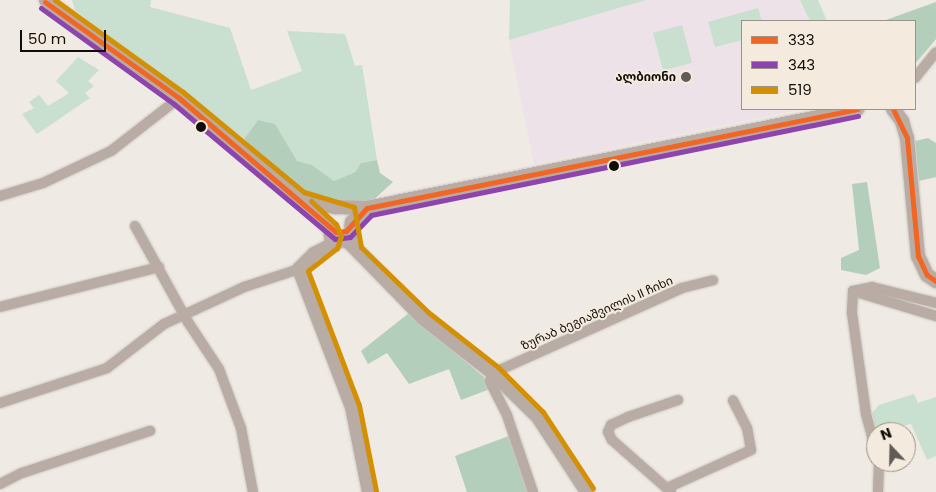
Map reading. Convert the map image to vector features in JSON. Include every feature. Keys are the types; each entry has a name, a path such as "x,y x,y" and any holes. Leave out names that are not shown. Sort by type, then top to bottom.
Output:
{"street":[{"path":"45,1 179,98 300,199 330,228 350,230"},
{"path":"916,77 936,52"},
{"path":"0,196 43,183 111,151 179,98"},
{"path":"332,244 327,215 340,208 367,208 852,110"},
{"path":"893,110 907,138 918,256 927,275 936,282"},
{"path":"300,199 340,208 349,212 350,230 423,318 493,373 538,417 588,492"},
{"path":"0,404 119,363 153,331 244,287 299,269 332,244 341,240 367,208"},
{"path":"135,226 185,315 219,369 238,417 253,492"},
{"path":"0,307 158,267"},
{"path":"299,269 352,407 369,492"},
{"name":"ზურაბ ბეგიაშვილის II ჩიხი","path":"493,373 682,288 713,280"},
{"path":"853,291 872,287 936,303"},
{"path":"853,291 936,316"},
{"path":"853,291 852,313 868,422"},
{"path":"493,373 490,381 507,415 533,492"},
{"path":"678,400 612,425 608,432 612,440 669,490 751,450 747,428 733,400"},
{"path":"0,484 22,473 150,431"},
{"path":"878,492 879,472"}],"shaded area":[{"name":"ალბიონი","path":"646,0 800,0 810,20 741,20 741,110 798,110 534,164 509,40"}],"green space":[{"path":"72,0 151,0 150,7 230,28 251,90 302,71 287,31 345,34 355,66 362,65 377,160 361,163 355,172 334,181 312,165 297,161 280,138 258,120 244,139 75,10"},
{"path":"510,0 646,0 509,40"},
{"path":"800,0 818,0 827,20 810,20"},
{"path":"936,2 936,39 916,63 916,20 886,20"},
{"path":"758,8 762,20 741,20 741,40 715,47 708,22"},
{"path":"682,25 692,63 663,70 653,33"},
{"path":"78,57 99,70 88,81 94,86 85,93 90,98 37,134 22,114 34,108 29,102 39,95 48,106 69,93 56,81"},
{"path":"258,120 275,124 297,161 312,165 334,181 355,172 361,163 377,160 380,173 393,182 369,204 301,197 244,139"},
{"path":"928,138 936,143 936,177 919,181 915,141"},
{"path":"867,182 880,268 866,275 841,270 841,258 859,250 852,184"},
{"path":"409,313 484,377 490,389 461,400 449,369 409,384 387,353 368,364 361,351"},
{"path":"914,394 918,403 936,397 936,456 927,460 916,435 916,422 874,422 872,413 879,405"},
{"path":"511,435 530,492 467,492 455,456"}],"transit line":[{"name":"519","path":"55,0 183,92 304,192 354,207 361,247 428,312 498,367 543,412 593,488"},
{"name":"333","path":"45,2 179,98 336,232 346,231 367,208 852,110"},
{"name":"343","path":"41,8 174,104 335,239 350,237 371,215 858,116"},
{"name":"333","path":"893,110 907,138 918,256 927,275 936,281"},
{"name":"519","path":"311,201 336,224 341,236 337,248 308,271 359,405 376,491"}],"place":[{"name":"ალბიონი","path":"686,77"}]}
